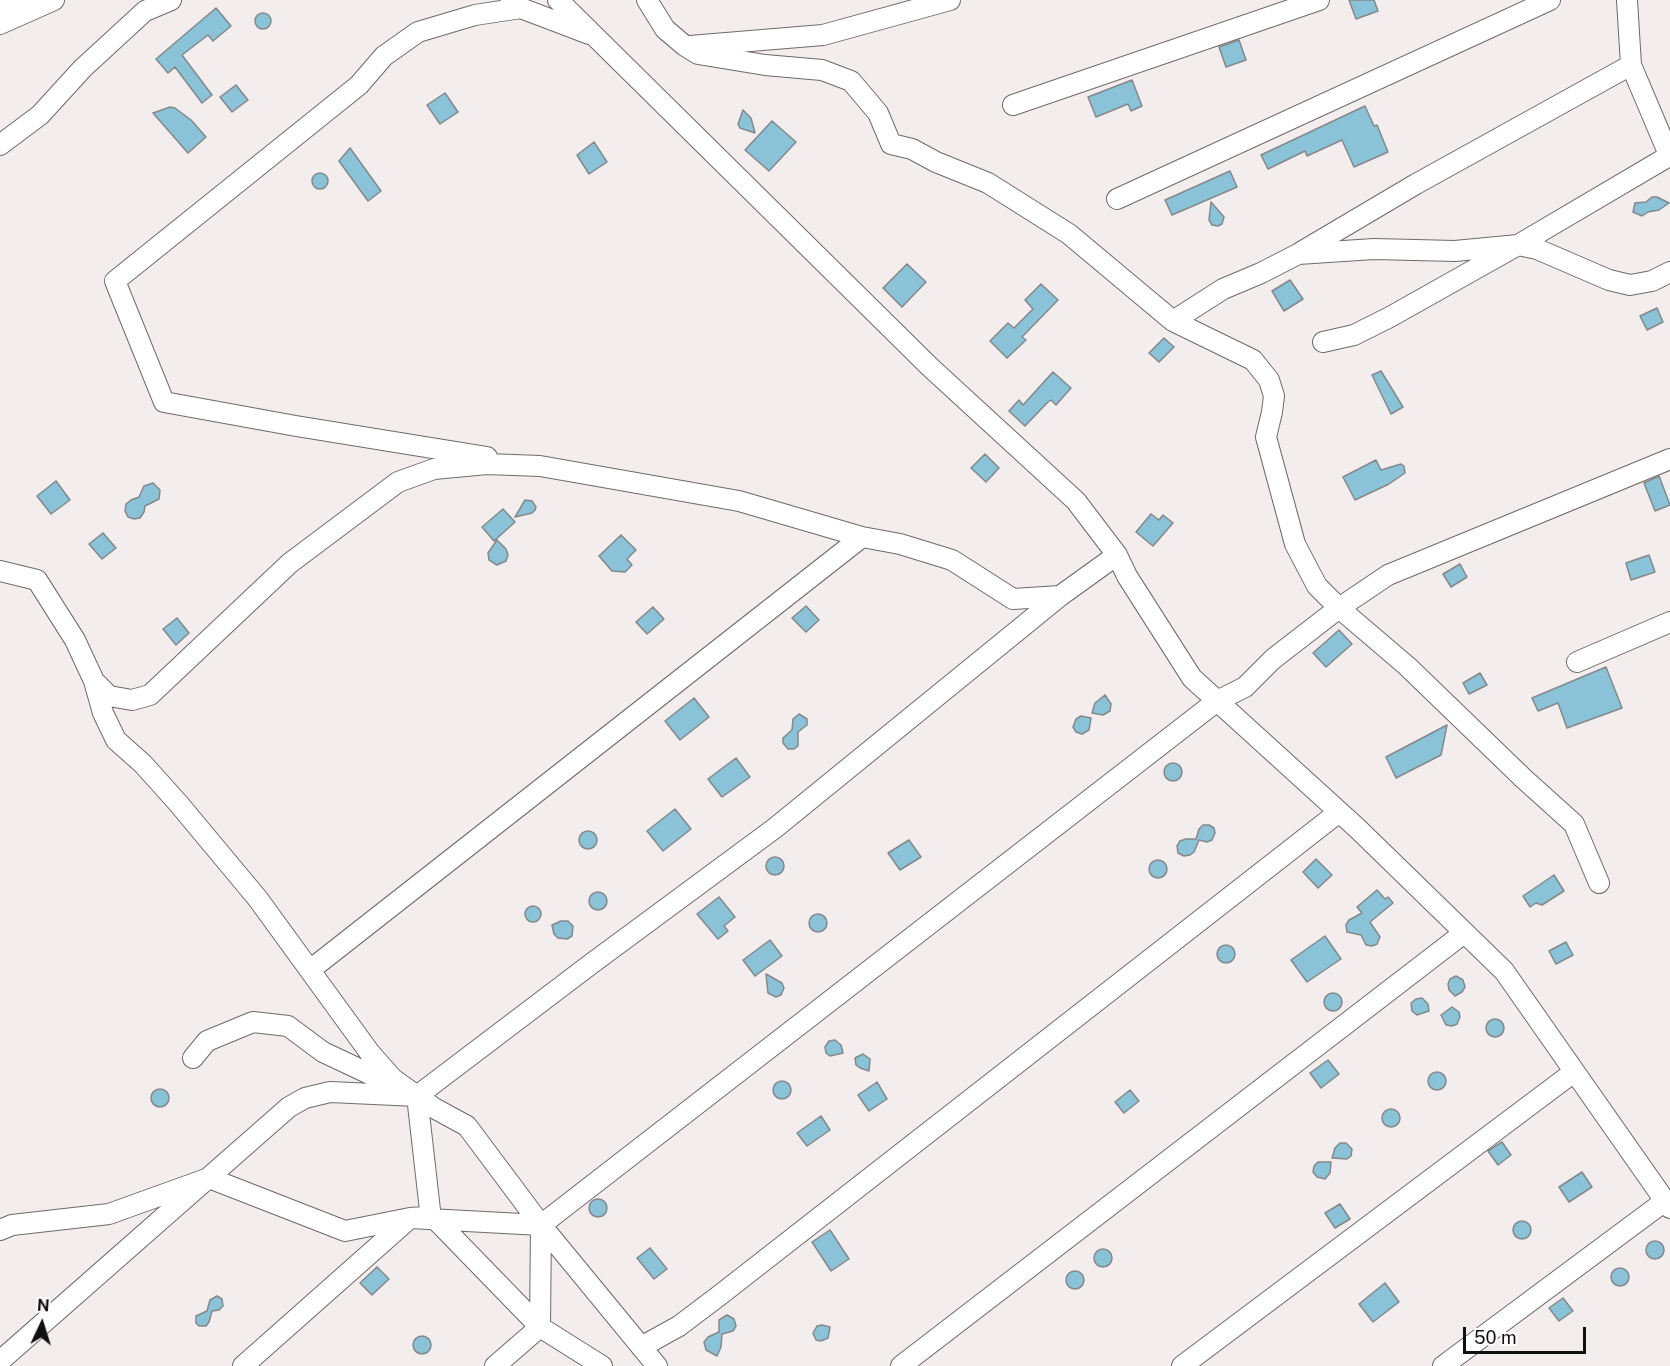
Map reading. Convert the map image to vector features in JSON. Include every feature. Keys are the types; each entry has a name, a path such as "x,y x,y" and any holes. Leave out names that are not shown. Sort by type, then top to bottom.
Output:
{"street":[{"path":"0,145 40,115 83,68 145,11 171,0"},
{"path":"496,0 597,38"},
{"path":"558,0 930,367 1076,501 1117,555 1127,576 1192,678 1339,812 1504,971 1667,1204 1443,1366"},
{"path":"647,0 665,28 698,54 822,70 850,81 878,112 891,144 912,149 936,162 988,183 1069,234 1173,321 1253,360 1269,380 1274,396 1266,437 1295,544 1317,586 1339,608 1407,666 1574,824 1599,883"},
{"path":"662,0 665,28"},
{"path":"685,46 823,35 950,0"},
{"path":"1013,105 1319,0"},
{"path":"1117,199 1550,0"},
{"path":"1323,342 1354,335 1381,322 1670,156 1631,66 1627,0"},
{"path":"0,6 45,4"},
{"path":"0,24 45,4"},
{"path":"522,8 475,15 418,32 384,56 359,85 115,281 164,402 739,501 862,537 900,544 952,560 1013,598 1060,596"},
{"path":"1173,321 1223,289 1298,254 1426,179 1631,66"},
{"path":"1298,254 1374,249 1455,251 1518,245 1538,249 1610,280 1629,285 1652,281 1670,272"},
{"path":"431,1219 541,1225 1217,701 1245,687 1273,659 1339,608 1388,575 1670,459"},
{"path":"94,681 109,696 132,700 150,695 290,563 398,482 434,469 487,464 540,466"},
{"path":"310,970 862,537"},
{"path":"0,1361 289,1107 305,1098 330,1092 417,1096 775,828 1060,596 1117,555"},
{"path":"0,571 37,580 75,640 117,740 143,764 178,803 258,899 370,1053 393,1079 467,1126 541,1225 657,1366"},
{"path":"1577,662 1670,622"},
{"path":"641,1347 679,1326 720,1295 1339,812"},
{"path":"901,1366 1464,933"},
{"path":"193,1058 207,1041 253,1022 288,1026 323,1052 417,1096"},
{"path":"1182,1366 1574,1072"},
{"path":"417,1096 431,1219"},
{"path":"0,1230 12,1225 109,1214 209,1178 345,1231 424,1217 437,1221 540,1327 602,1366"},
{"path":"243,1366 410,1218"},
{"path":"495,1366 540,1327 541,1225"}],"building":[{"path":"1349,0 1374,0 1378,11 1356,19"},
{"path":"216,8 231,26 213,41 208,35 182,55 212,95 202,103 175,67 168,73 156,59"},
{"path":"260,13 266,13 271,21 269,27 260,29 255,24 255,18"},
{"path":"1239,40 1246,60 1226,67 1219,47"},
{"path":"1132,80 1142,106 1131,111 1128,104 1096,117 1088,97"},
{"path":"236,85 248,100 232,112 220,97"},
{"path":"445,93 458,112 440,124 427,105"},
{"path":"1365,106 1374,126 1377,125 1388,152 1354,167 1342,140 1307,156 1305,151 1268,169 1261,155"},
{"path":"170,107 191,120 206,137 188,153 153,113"},
{"path":"743,110 751,118 755,133 740,128 738,124"},
{"path":"772,121 796,142 769,171 745,150"},
{"path":"594,142 607,162 589,174 577,155"},
{"path":"350,148 381,191 368,201 339,161"},
{"path":"1230,171 1237,187 1172,215 1165,200"},
{"path":"317,173 323,173 328,181 326,187 317,189 312,184 312,178"},
{"path":"1652,197 1669,203 1659,210 1642,216 1633,212 1635,203 1646,202"},
{"path":"1211,202 1224,217 1222,224 1218,226 1212,225 1209,220"},
{"path":"907,264 926,282 902,307 883,288"},
{"path":"1290,280 1303,299 1284,311 1272,291"},
{"path":"1041,284 1058,300 1022,337 1026,340 1007,358 990,341 1008,323 1014,328 1033,309 1025,300"},
{"path":"1657,308 1663,322 1647,330 1640,316"},
{"path":"1164,338 1174,347 1159,362 1149,353"},
{"path":"1381,371 1403,407 1391,414 1372,375"},
{"path":"1053,372 1071,388 1056,405 1051,400 1048,402 1025,426 1009,411 1019,400 1023,405"},
{"path":"985,454 999,468 986,482 971,468"},
{"path":"1376,460 1381,470 1401,464 1404,466 1405,473 1389,484 1355,500 1343,477"},
{"path":"1659,476 1670,505 1655,511 1644,483"},
{"path":"56,481 70,500 51,514 37,496"},
{"path":"153,483 160,490 159,499 145,506 140,518 128,517 125,511 126,504 139,497 144,486"},
{"path":"525,500 532,501 536,507 535,510 532,513 515,517"},
{"path":"503,509 515,522 494,541 482,527"},
{"path":"1151,514 1159,520 1163,515 1173,523 1153,546 1136,532"},
{"path":"103,533 116,548 102,559 89,544"},
{"path":"621,535 636,550 627,559 632,565 625,572 612,571 599,556"},
{"path":"497,540 506,549 508,555 506,561 497,565 489,560 488,553"},
{"path":"1649,555 1655,572 1631,580 1626,563"},
{"path":"1460,564 1467,577 1451,587 1443,574"},
{"path":"806,606 819,620 806,632 792,618"},
{"path":"653,607 664,619 647,634 636,622"},
{"path":"177,618 189,633 176,645 163,629"},
{"path":"1339,630 1352,644 1326,667 1313,653"},
{"path":"1606,667 1622,708 1567,728 1558,703 1538,711 1532,698"},
{"path":"1480,673 1487,685 1469,694 1463,683"},
{"path":"1105,695 1111,704 1110,711 1103,715 1092,713 1095,703"},
{"path":"694,698 709,717 680,740 665,721"},
{"path":"799,714 807,719 807,725 798,732 798,746 788,749 783,743 783,738 792,730 793,719"},
{"path":"1081,716 1091,718 1089,730 1082,734 1076,732 1073,727 1076,719"},
{"path":"1447,725 1441,755 1396,778 1386,757"},
{"path":"736,758 750,777 722,797 708,779"},
{"path":"1173,763 1179,766 1182,772 1179,778 1173,781 1167,778 1164,772 1167,766"},
{"path":"675,809 691,829 663,851 647,831"},
{"path":"1203,825 1214,828 1215,833 1212,840 1207,842 1199,840 1194,852 1190,855 1184,856 1178,853 1177,846 1180,841 1196,839"},
{"path":"588,831 594,834 597,840 594,846 588,849 582,846 579,840 582,834"},
{"path":"909,840 921,857 900,870 888,853"},
{"path":"775,857 781,860 784,866 781,872 775,875 769,872 766,866 769,860"},
{"path":"1316,859 1332,875 1318,888 1303,872"},
{"path":"1158,860 1164,863 1167,869 1164,875 1158,878 1152,875 1149,869 1152,863"},
{"path":"1554,875 1564,891 1542,905 1536,903 1530,907 1523,896"},
{"path":"1377,890 1385,899 1388,897 1393,903 1370,922 1380,937 1377,944 1372,946 1366,945 1361,935 1347,932 1346,925 1349,920 1362,913 1357,907"},
{"path":"598,892 604,895 607,901 604,907 598,910 592,907 589,901 592,895"},
{"path":"719,897 735,917 724,926 728,931 718,939 697,914"},
{"path":"533,906 541,914 533,922 525,914"},
{"path":"818,914 824,917 827,923 824,929 818,932 812,929 809,923 812,917"},
{"path":"568,921 573,926 572,936 567,939 558,938 554,934 552,925"},
{"path":"1325,936 1341,959 1307,982 1291,960"},
{"path":"770,940 782,956 755,976 743,960"},
{"path":"1566,942 1573,955 1556,964 1549,951"},
{"path":"1226,945 1232,948 1235,954 1232,960 1226,963 1220,960 1217,954 1220,948"},
{"path":"766,974 782,983 784,988 781,995 776,997 768,993"},
{"path":"1456,976 1463,980 1465,987 1455,996 1449,990 1448,984 1450,979"},
{"path":"1333,993 1339,996 1342,1002 1339,1008 1333,1011 1327,1008 1324,1002 1327,996"},
{"path":"1422,998 1428,1004 1429,1011 1417,1015 1412,1011 1411,1003"},
{"path":"1452,1007 1459,1012 1460,1017 1457,1024 1452,1026 1446,1025 1441,1015"},
{"path":"1495,1019 1501,1022 1504,1028 1501,1034 1495,1037 1489,1034 1486,1028 1489,1022"},
{"path":"835,1040 841,1045 843,1053 830,1056 826,1053 825,1047 829,1041"},
{"path":"863,1054 870,1059 869,1071 856,1065 855,1058"},
{"path":"1328,1060 1339,1074 1321,1088 1310,1073"},
{"path":"1437,1072 1443,1075 1446,1081 1443,1087 1437,1090 1431,1087 1428,1081 1431,1075"},
{"path":"782,1081 788,1084 791,1090 788,1096 782,1099 776,1096 773,1090 776,1084"},
{"path":"877,1082 887,1099 869,1111 858,1095"},
{"path":"160,1089 166,1092 169,1098 166,1104 160,1107 154,1104 151,1098 154,1092"},
{"path":"1130,1090 1139,1101 1124,1113 1115,1102"},
{"path":"1391,1109 1397,1112 1400,1118 1397,1124 1391,1127 1385,1124 1382,1118 1385,1112"},
{"path":"821,1116 830,1130 807,1146 797,1133"},
{"path":"1502,1142 1511,1155 1498,1165 1488,1151"},
{"path":"1340,1143 1346,1143 1352,1149 1351,1156 1347,1159 1332,1158 1335,1148"},
{"path":"1318,1162 1331,1162 1330,1173 1325,1179 1317,1177 1313,1172"},
{"path":"1582,1172 1592,1187 1569,1202 1559,1187"},
{"path":"598,1199 604,1202 607,1208 604,1214 598,1217 592,1214 589,1208 592,1202"},
{"path":"1340,1204 1350,1219 1335,1228 1325,1213"},
{"path":"1522,1221 1528,1224 1531,1230 1528,1236 1522,1239 1516,1236 1513,1230 1516,1224"},
{"path":"830,1230 849,1259 831,1271 812,1242"},
{"path":"1655,1241 1661,1244 1664,1250 1661,1256 1655,1259 1649,1256 1646,1250 1649,1244"},
{"path":"650,1248 667,1269 654,1279 637,1258"},
{"path":"1103,1249 1109,1252 1112,1258 1109,1264 1103,1267 1097,1264 1094,1258 1097,1252"},
{"path":"377,1267 389,1279 372,1295 360,1283"},
{"path":"1620,1268 1626,1271 1629,1277 1626,1283 1620,1286 1614,1283 1611,1277 1614,1271"},
{"path":"1075,1271 1081,1274 1084,1280 1081,1286 1075,1289 1069,1286 1066,1280 1069,1274"},
{"path":"1385,1283 1399,1302 1373,1322 1359,1304"},
{"path":"217,1296 222,1299 223,1306 219,1310 212,1311 206,1326 199,1326 196,1323 196,1316 207,1311 210,1300"},
{"path":"1563,1298 1573,1311 1559,1321 1549,1308"},
{"path":"727,1315 734,1319 736,1326 733,1331 722,1334 721,1347 717,1356 706,1350 704,1342 708,1337 719,1332 719,1320"},
{"path":"817,1326 830,1327 828,1338 821,1341 816,1340 813,1333"},
{"path":"418,1336 426,1336 431,1341 429,1352 418,1354 413,1349 413,1341"}]}
